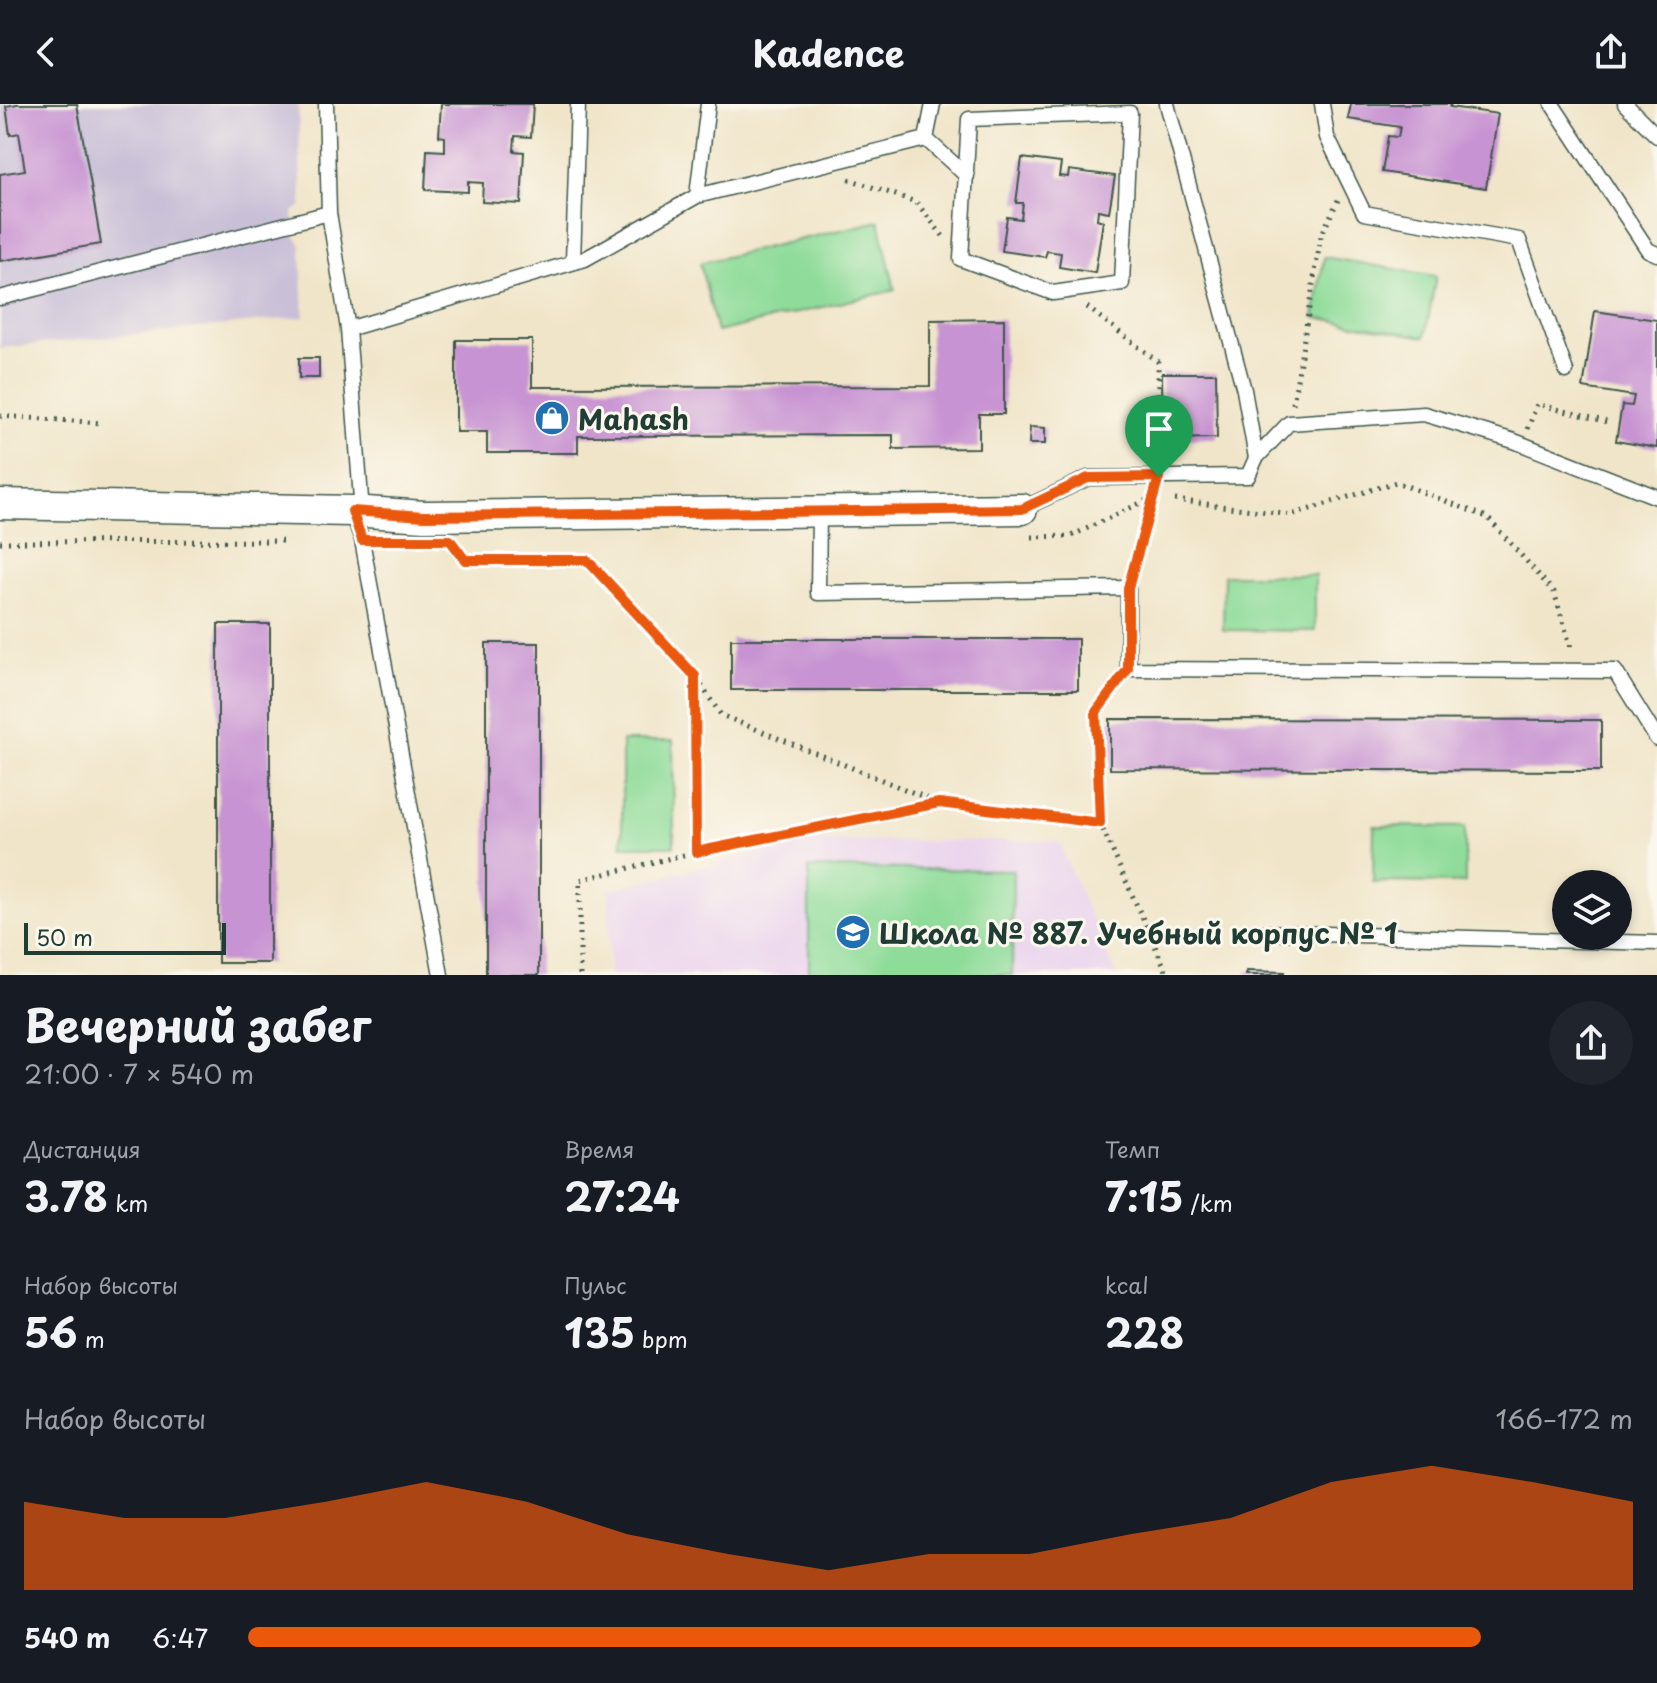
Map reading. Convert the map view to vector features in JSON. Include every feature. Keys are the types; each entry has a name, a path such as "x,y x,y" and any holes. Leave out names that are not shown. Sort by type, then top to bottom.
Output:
{"street":[{"path":"0,504 424,516 1022,509"}],"lane":[{"path":"326,104 329,213 348,329 357,512 441,975"},
{"path":"573,262 578,104"},
{"path":"697,196 708,104"},
{"path":"926,139 933,104"},
{"path":"1167,104 1244,390 1256,458"},
{"path":"1322,104 1327,137 1364,213 1519,240 1566,371"},
{"path":"1552,104 1648,250 1657,254"},
{"path":"1625,104 1657,136"},
{"path":"1130,113 1122,283 1053,293 961,259 969,119 1130,113"},
{"path":"348,329 585,259 697,196 926,139"},
{"path":"926,139 967,176"},
{"path":"0,298 329,213"},
{"path":"1022,509 1088,478 1248,476 1256,458 1289,423 1424,414 1514,441 1657,497"},
{"path":"819,512 818,593 1128,588 1128,669 1615,671 1657,739"},
{"path":"1247,932 1657,943"}],"path":[{"path":"813,167 916,202 961,259"},
{"path":"1289,423 1321,236 1347,181"},
{"path":"1053,293 1081,302 1158,362 1159,477 1128,588"},
{"path":"1530,422 1537,404 1612,423"},
{"path":"0,416 102,423"},
{"path":"1153,497 1291,515 1396,482 1487,517 1554,592 1578,671"},
{"path":"450,540 465,560 587,560 695,676 721,715 939,803 1100,823"},
{"path":"0,542 298,541"},
{"path":"1128,669 1096,712 1100,823 1168,975"},
{"path":"695,676 696,852"},
{"path":"580,975 580,880 696,852 939,803"}],"shaded area":[{"path":"0,104 298,104 302,206 293,212 294,234 301,245 304,317 0,348"},
{"name":"Школа № 887. Учебный корпус № 1","path":"806,841 1058,841 1116,975 609,975 609,890"}],"green space":[{"path":"879,221 895,290 717,332 700,263"},
{"path":"1324,257 1436,276 1425,337 1314,317"},
{"path":"1224,575 1315,575 1315,631 1223,630"},
{"path":"622,741 673,741 674,846 622,846"},
{"path":"1374,826 1465,827 1465,883 1373,882"},
{"path":"809,868 1013,870 1012,975 809,975"}],"building":[{"path":"77,104 101,244 0,261 0,174 25,170 19,133 10,135 6,106"},
{"path":"441,104 533,104 531,137 515,136 514,151 524,152 521,204 482,202 483,183 468,182 468,192 425,190 427,150 445,151 445,137 439,136"},
{"path":"1351,104 1451,104 1450,107 1498,114 1486,188 1382,172 1388,136 1398,137 1400,127 1348,119"},
{"path":"1022,158 1061,163 1059,176 1068,177 1069,170 1115,176 1109,212 1098,210 1097,219 1103,221 1095,273 1059,267 1061,253 1047,251 1045,257 1002,251 1007,217 1021,219 1023,203 1016,203"},
{"path":"1595,311 1657,320 1657,448 1616,441 1622,405 1632,406 1634,396 1583,388"},
{"path":"1004,319 1004,414 979,414 979,448 893,449 893,435 578,436 578,453 487,453 487,432 456,432 456,340 532,340 532,387 930,386 930,320"},
{"path":"299,358 319,358 319,378 299,378"},
{"path":"1162,373 1216,373 1217,438 1163,439"},
{"path":"1030,427 1045,428 1045,444 1029,444"},
{"path":"218,624 270,624 270,963 218,963"},
{"path":"731,639 1078,639 1078,690 731,690"},
{"path":"486,643 539,643 539,975 486,975"},
{"path":"1110,719 1601,720 1601,771 1110,769"},
{"path":"1247,971 1284,972 1284,975 1246,975"}],"place":[{"name":"Mahash","path":"552,418"},
{"name":"Школа № 887. Учебный корпус № 1","path":"853,932"}],"route":[{"path":"1159,477 1128,588 1128,669 1096,712 1100,823 939,803 696,852 695,676 587,560 465,560 450,540 362,540 352,511 424,516 1022,509 1088,478 1159,477"}]}
